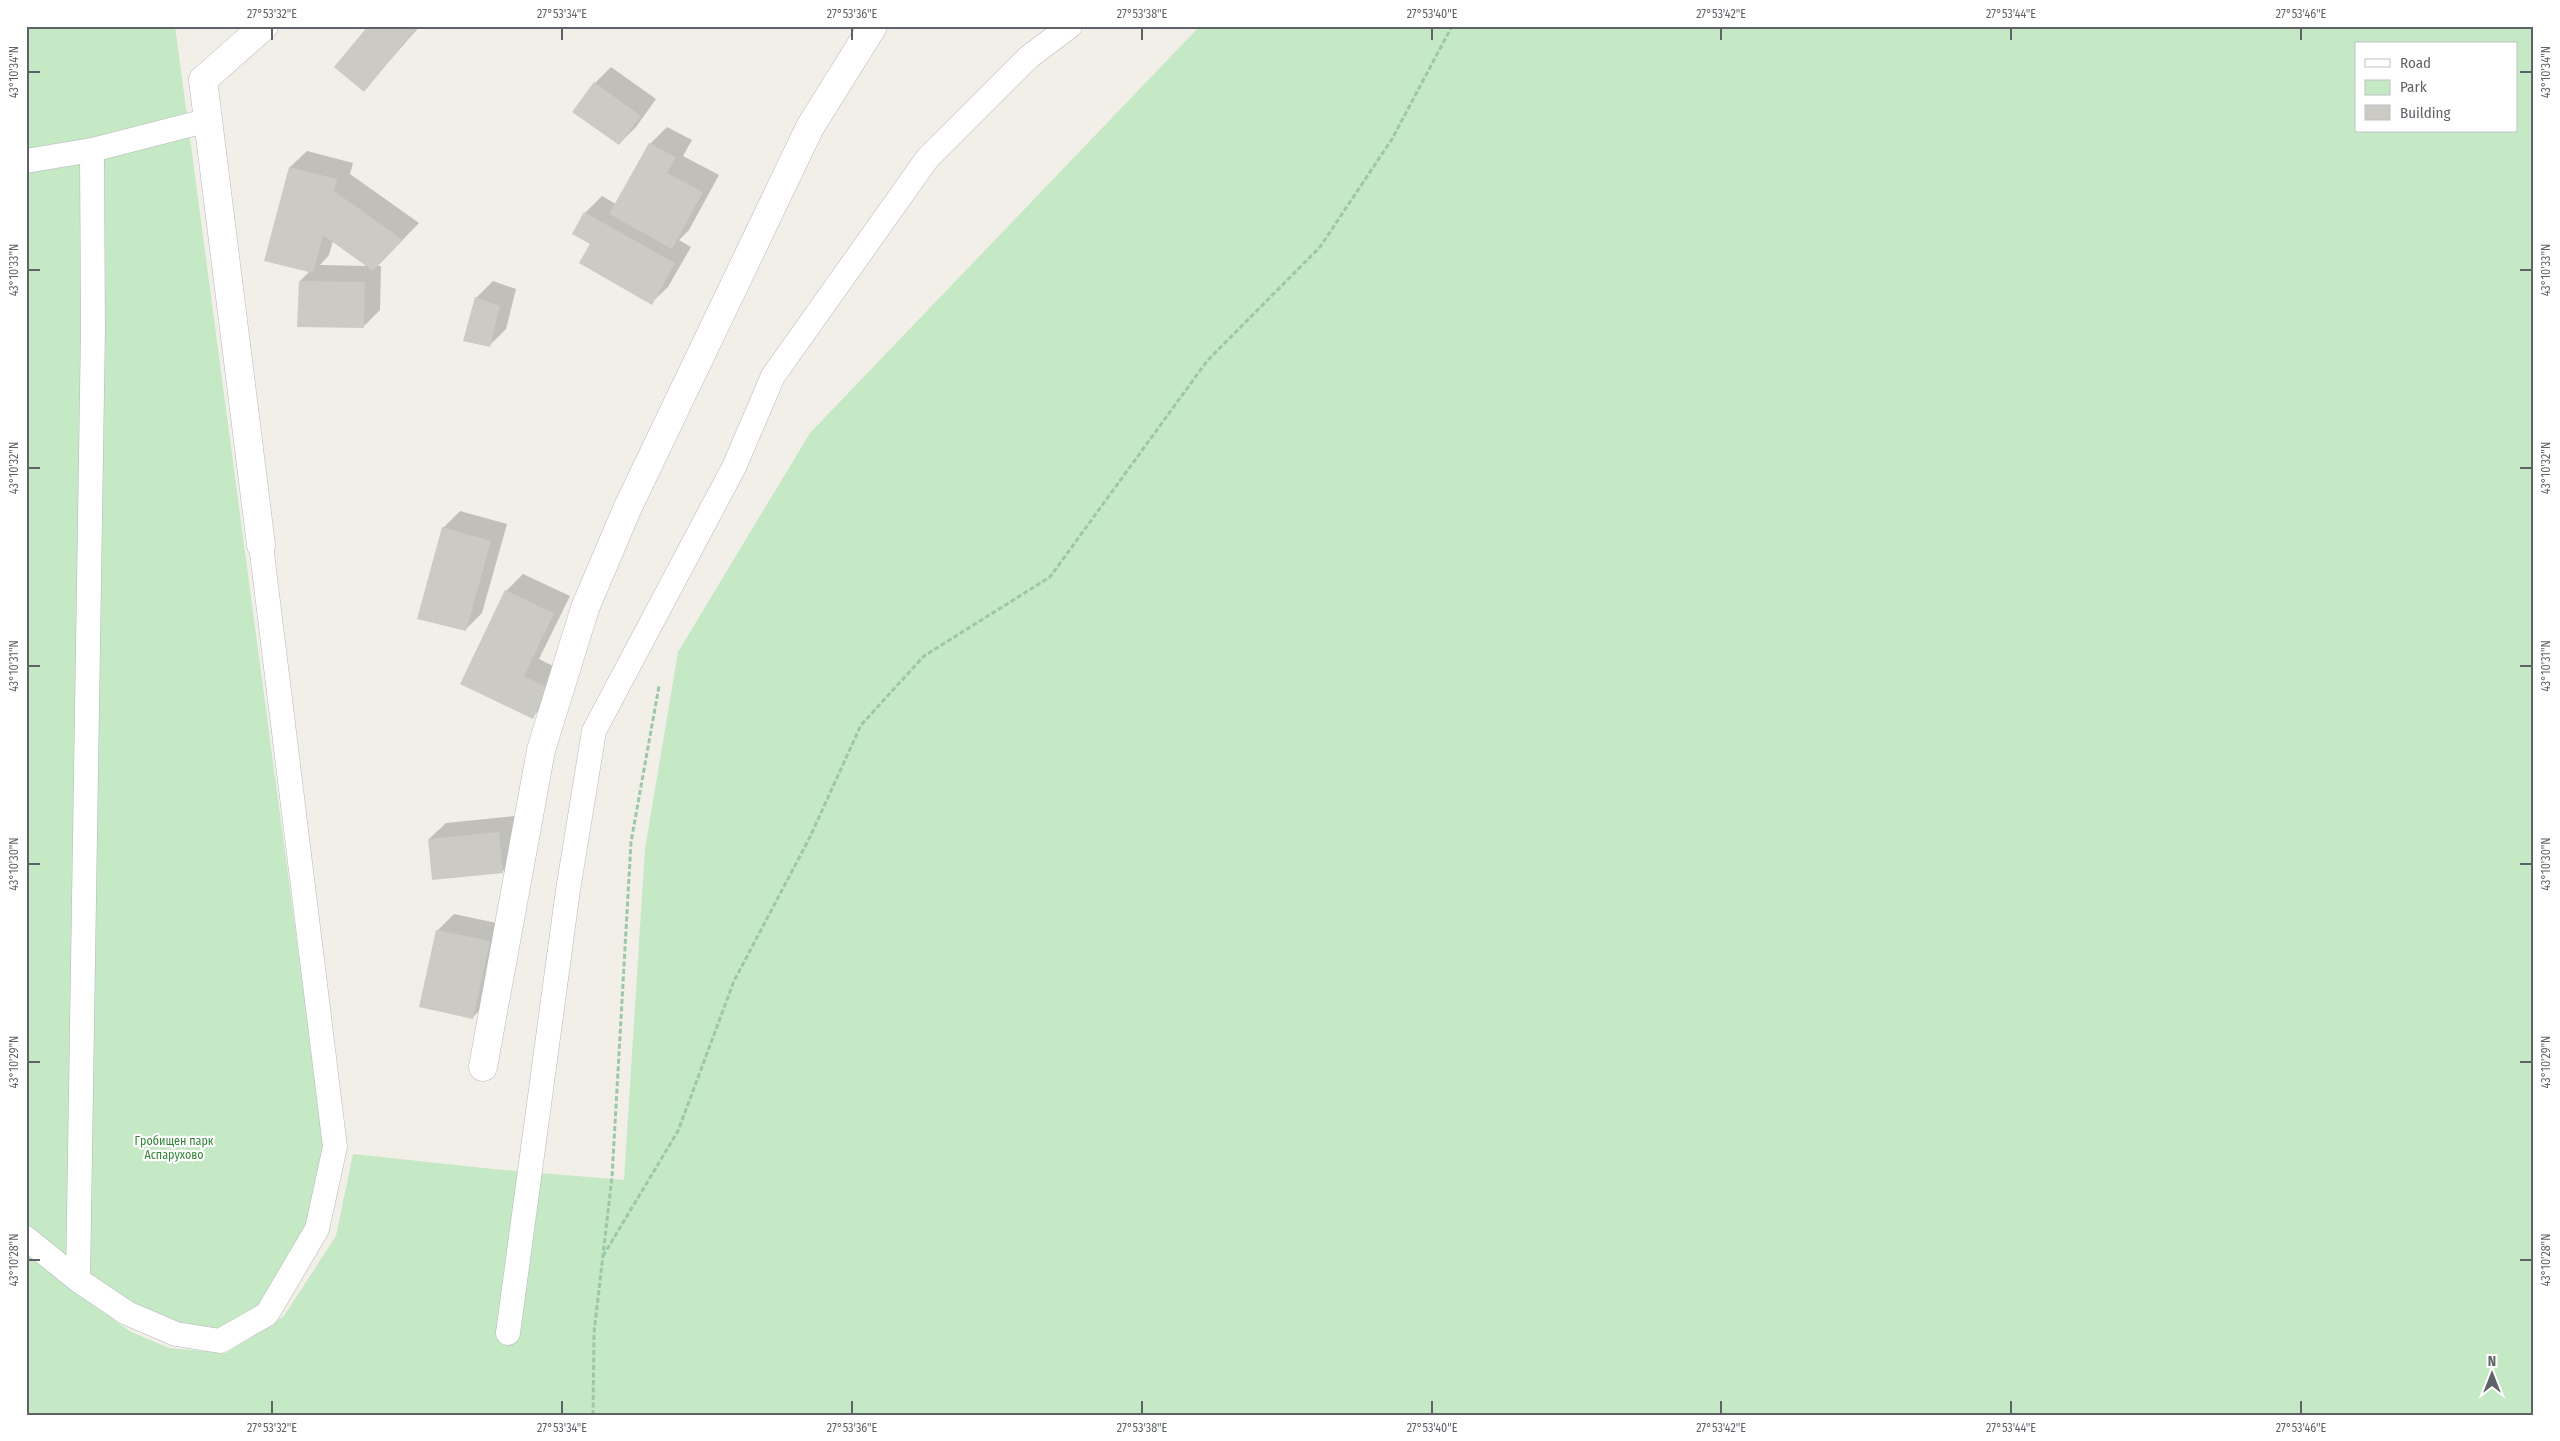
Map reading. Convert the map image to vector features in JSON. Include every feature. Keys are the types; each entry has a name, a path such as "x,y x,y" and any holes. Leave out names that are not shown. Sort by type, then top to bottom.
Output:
{"street":[{"path":"261,545 203,80 264,26"},
{"path":"482,1067 542,750 585,608 628,506 810,127 871,27"}],"lane":[{"path":"508,1333 568,890 594,731 734,467 773,376 927,159 1029,58 1070,26"},
{"path":"26,161 92,150 209,120"},
{"path":"78,1280 93,339 92,150"},
{"path":"26,1238 78,1280 127,1313 176,1334 220,1341 266,1314 317,1229 335,1147 261,545"}],"path":[{"path":"603,1256 678,1131 734,981 809,839 861,725 924,656 1050,577 1207,361 1320,247 1392,139 1452,26"},
{"path":"593,1415 594,1333 612,1177 631,842 660,685"}],"green space":[{"name":"Гробищен парк Аспарухово","path":"26,26 175,26 325,1153 309,1233 261,1308 215,1333 177,1324 127,1304 26,1223"},
{"path":"1200,26 2534,26 2534,1415 26,1415 26,1251 129,1331 169,1348 226,1353 284,1316 336,1236 353,1154 493,1169 624,1180 645,849 678,652 810,433"}],"building":[{"path":"368,26 418,26 364,92 334,67"},
{"path":"594,82 641,116 619,145 572,112"},
{"path":"649,143 676,157 667,173 703,192 672,249 609,214"},
{"path":"289,167 337,179 334,191 403,240 373,271 323,235 313,273 264,261"},
{"path":"584,212 675,263 652,305 579,263 590,244 572,234"},
{"path":"299,281 365,282 364,328 297,327"},
{"path":"475,297 500,306 490,347 463,341"},
{"path":"442,527 491,541 466,631 417,619"},
{"path":"505,590 554,613 524,676 548,688 533,719 460,684"},
{"path":"499,832 503,873 432,880 428,839"},
{"path":"436,930 490,941 473,1019 419,1007"}]}
